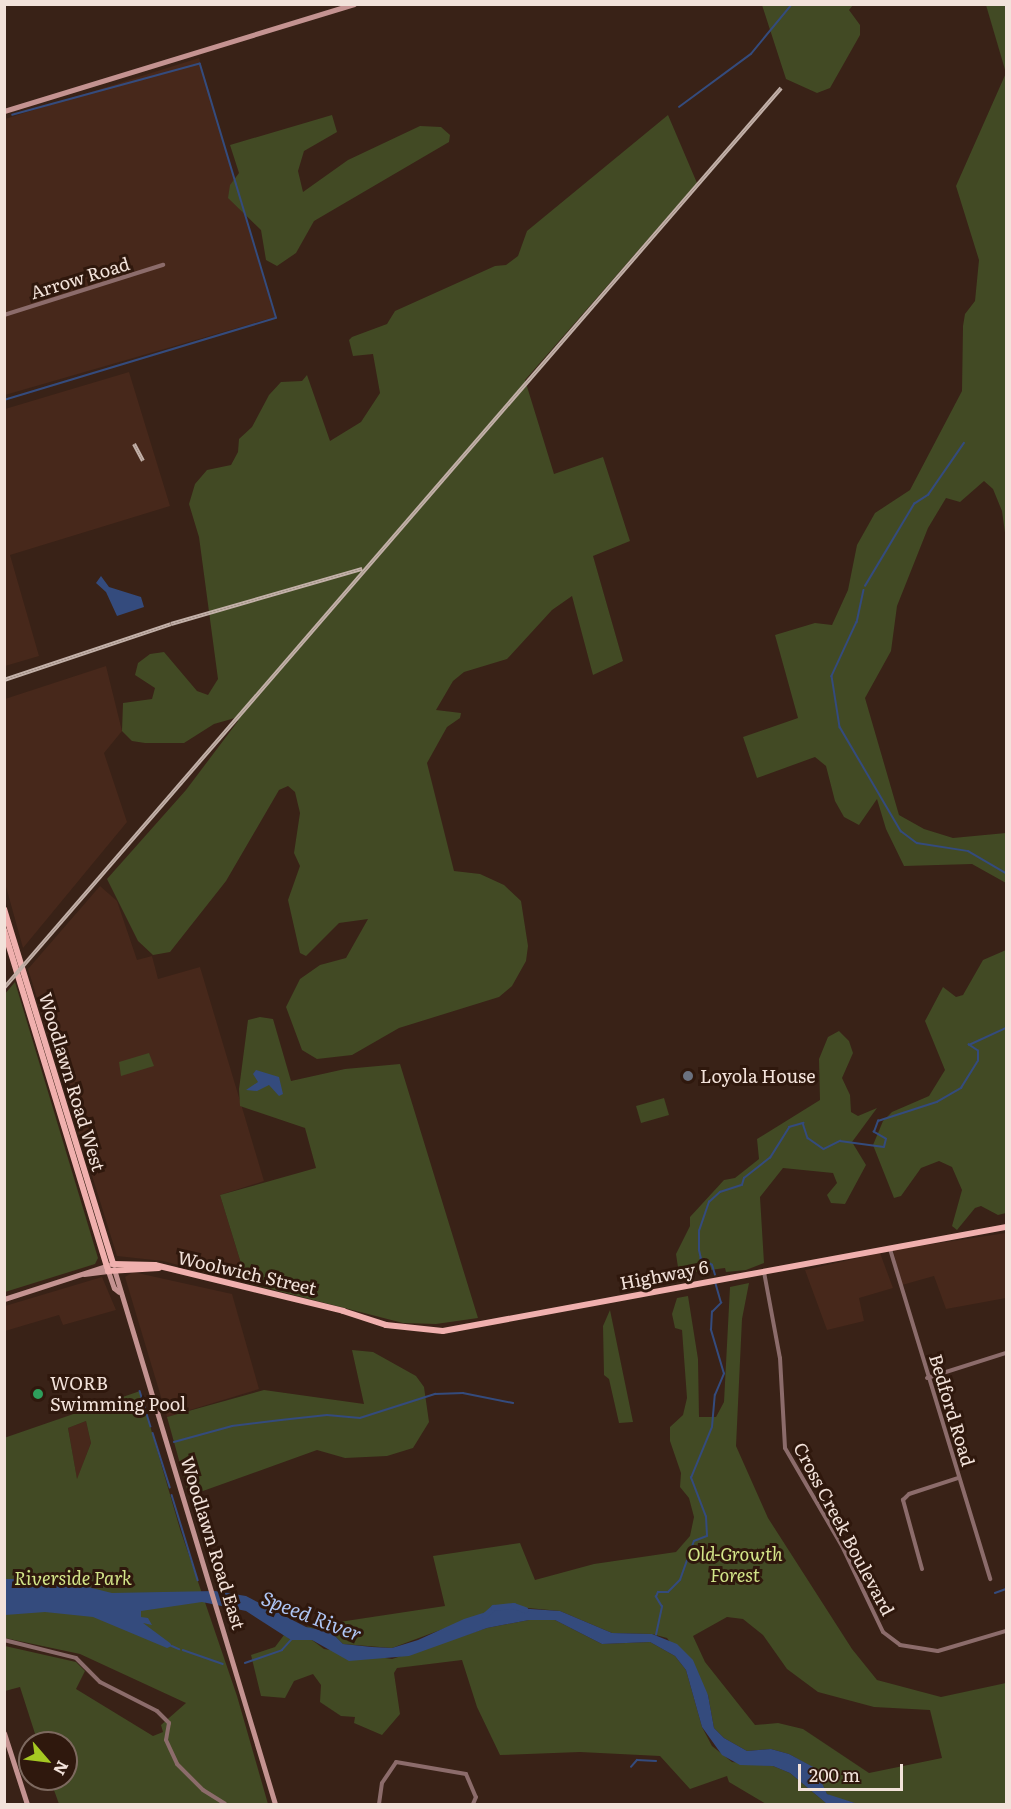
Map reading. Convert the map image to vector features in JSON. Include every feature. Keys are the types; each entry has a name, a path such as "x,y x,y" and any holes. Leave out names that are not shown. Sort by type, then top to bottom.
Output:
{"main road":[{"path":"4,111 200,53 354,4"},
{"name":"Woodlawn Road West","path":"4,909 6,927 111,1268"},
{"name":"Highway 6","path":"328,1308 386,1325 442,1331 1006,1227"},
{"name":"Woolwich Street","path":"4,1299 84,1274 138,1262 328,1308"},
{"name":"Woodlawn Road East","path":"111,1268 212,1589 275,1804"},
{"path":"4,1733 27,1804"}],"street":[{"name":"Arrow Road","path":"4,315 163,265"},
{"name":"Bedford Road","path":"890,1249 927,1378 990,1578"},
{"name":"Cross Creek Boulevard","path":"764,1271 780,1358 785,1448 842,1546 883,1632 900,1645 938,1651 1006,1630"},
{"path":"927,1378 1006,1353"},
{"path":"921,1569 903,1500 909,1494 958,1478"},
{"path":"4,1640 76,1658 100,1682 161,1714 169,1723 167,1743 177,1764 203,1791 225,1804"},
{"path":"379,1804 382,1783 396,1762 466,1774 476,1797 473,1804"}],"shaded area":[{"path":"199,58 275,317 5,395 5,119"},
{"path":"129,372 170,506 10,555 39,656 5,666 5,409"},
{"path":"106,666 122,731 104,753 127,822 23,948 5,883 5,699"},
{"path":"100,886 117,901 137,960 152,956 158,979 200,967 264,1181 220,1195 244,1273 243,1282 163,1261 117,1256 28,969"},
{"path":"1006,1233 1006,1298 946,1309 934,1276 902,1285 893,1250"},
{"path":"880,1253 893,1288 859,1298 864,1321 827,1330 805,1270"},
{"path":"133,1272 232,1294 259,1389 167,1417 125,1277"},
{"path":"102,1277 116,1310 63,1325 59,1315 5,1331 5,1306"},
{"path":"86,1421 91,1443 77,1480 68,1428"}],"green space":[{"path":"762,5 853,5 849,10 860,25 860,35 830,88 817,93 786,79"},
{"path":"986,5 1006,5 1006,73"},
{"path":"1006,73 1006,540 1002,511 993,489 984,481 960,502 946,498 928,528 897,606 891,651 865,698 899,815 924,829 953,838 1006,833 1006,883 972,864 904,866 886,829 877,799 859,825 844,817 835,801 826,766 815,757 757,778 743,737 798,718 775,635 815,623 832,625 848,590 857,545 875,513 910,490 962,391 963,326 965,314 975,301 979,260 956,186"},
{"path":"332,115 337,132 304,151 298,171 303,192 348,160 420,126 441,127 450,135 449,142 314,221 296,253 277,266 266,260 261,230 228,198 230,185 239,173 230,145"},
{"path":"668,115 697,183 525,380 554,474 603,457 630,541 593,556 623,661 593,675 572,596 552,610 507,659 464,672 453,681 436,710 461,713 460,718 447,727 427,763 454,871 480,874 504,885 521,901 528,946 526,961 512,986 499,997 399,1028 352,1055 317,1059 302,1050 286,1007 300,979 320,965 346,958 368,919 339,923 306,956 300,953 288,900 300,866 294,853 300,813 295,792 288,786 279,790 226,881 170,952 153,955 138,941 107,879 186,790 238,721 235,718 214,724 184,743 132,741 122,731 123,703 152,699 155,688 135,675 138,663 150,654 164,652 197,691 208,695 218,679 199,537 189,504 195,484 207,470 231,465 238,452 239,439 252,427 269,395 281,382 302,381 307,375 330,441 361,422 380,393 373,354 353,356 349,340 352,337 387,324 395,311 495,266 506,265 518,256 527,231"},
{"path":"1006,950 1006,1213 998,1215 981,1206 975,1208 957,1230 952,1226 962,1190 952,1167 939,1161 921,1168 901,1196 894,1198 873,1145 883,1121 892,1112 929,1096 945,1070 925,1021 943,987 956,997 963,995 983,960"},
{"path":"15,982 98,1258 95,1264 5,1292 4,995"},
{"path":"260,1017 273,1019 291,1081 345,1069 400,1064 478,1318 436,1324 403,1323 243,1282 244,1273 220,1195 316,1168 305,1128 240,1106 239,1089 248,1020"},
{"path":"839,1031 849,1041 853,1053 842,1078 850,1095 851,1112 858,1116 877,1108 852,1142 866,1165 845,1204 831,1203 827,1195 837,1183 833,1173 783,1168 760,1197 764,1263 746,1270 726,1272 725,1268 679,1274 676,1254 690,1226 690,1217 724,1180 735,1178 759,1159 757,1139 820,1100 819,1059 828,1037"},
{"path":"149,1053 154,1066 121,1076 119,1062"},
{"path":"664,1098 669,1115 641,1123 636,1106"},
{"name":"Old-Growth Forest","path":"749,1283 742,1319 736,1446 768,1518 852,1649 877,1680 941,1697 1006,1683 1006,1804 858,1804 827,1794 814,1768 789,1754 771,1749 747,1751 724,1738 714,1728 708,1695 667,1638 652,1634 612,1633 560,1611 502,1607 392,1648 343,1644 331,1632 306,1627 445,1606 433,1556 520,1543 535,1580 594,1564 676,1552 690,1536 694,1517 689,1498 680,1487 681,1473 670,1441 670,1427 683,1415 687,1398 682,1330 675,1328 672,1314 677,1298 688,1296 698,1359 699,1417 716,1417 724,1402 730,1287","holes":["727,1617 743,1619 763,1635 787,1669 818,1692 874,1707 930,1710 942,1758 869,1773 803,1729 778,1723 755,1725 705,1662 693,1636"]},
{"path":"610,1310 633,1422 619,1423 609,1379 604,1375 603,1326"},
{"path":"352,1350 373,1352 416,1376 424,1387 429,1422 413,1448 387,1456 345,1458 317,1450 189,1496 167,1417 264,1390 364,1404"},
{"name":"Riverside Park","path":"140,1391 180,1529 237,1696 268,1804 59,1804 54,1791 78,1791 78,1731 34,1731 20,1687 5,1691 5,1646 76,1662 85,1671 76,1689 153,1736 163,1732 161,1725 186,1703 80,1654 5,1638 4,1438","holes":["86,1421 91,1443 77,1479 68,1428"]},
{"path":"529,1620 555,1620 602,1644 650,1642 675,1656 686,1670 702,1727 712,1746 732,1762 773,1766 790,1773 827,1804 766,1804 729,1782 727,1776 690,1789 660,1756 580,1752 500,1755 477,1707 462,1660 397,1668 394,1673 400,1714 382,1735 354,1723 355,1717 341,1716 320,1702 321,1685 313,1674 294,1681 285,1698 261,1696 251,1655 275,1647 284,1635 291,1640 312,1640 324,1649 392,1659 487,1628"}],"water":[{"path":"101,576 109,587 141,597 144,607 117,616 106,592 96,583"},
{"path":"256,1070 279,1077 283,1094 279,1096 269,1085 257,1091 246,1090 258,1082 253,1074"},
{"path":"4,1579 55,1579 112,1593 215,1591 246,1596 306,1627 331,1632 343,1644 372,1647 392,1648 418,1640 464,1619 502,1607 560,1611 612,1633 652,1634 677,1644 693,1660 708,1695 714,1728 724,1738 747,1751 771,1749 789,1754 815,1768 827,1794 858,1804 827,1804 790,1773 773,1766 740,1765 722,1755 702,1727 686,1670 675,1656 650,1642 602,1644 555,1620 529,1620 487,1628 409,1656 349,1661 312,1640 291,1640 246,1611 202,1602 141,1611 141,1617 148,1618 152,1625 143,1623 172,1646 167,1648 93,1617 45,1612 5,1615"}],"waterway":[{"path":"679,107 751,54 792,4"},
{"path":"4,400 276,318 200,64 13,115"},
{"path":"865,586 914,504 928,495 964,443"},
{"path":"864,590 857,622 832,676 840,727 901,831 917,843 968,851 1006,873"},
{"path":"715,1275 712,1265 701,1259 699,1250 699,1231 709,1202 720,1192 742,1185 744,1178 770,1158 789,1127 803,1123 808,1138 824,1149 840,1141 884,1147 886,1139 874,1132 878,1121 937,1102 961,1088 978,1061 978,1051 969,1045 1006,1028"},
{"path":"656,1635 662,1607 656,1597 658,1592 668,1592 680,1580 694,1541 707,1536 706,1517 691,1478 712,1427 715,1395 724,1374 711,1330 712,1312 721,1303 716,1285"},
{"path":"140,1391 151,1426"},
{"path":"174,1442 232,1426 327,1415 360,1418 435,1394 463,1393 513,1403"},
{"path":"153,1433 170,1487"},
{"path":"172,1495 198,1580"},
{"path":"995,1593 1006,1589"},
{"name":"Speed River","path":"485,1616 494,1608 514,1606 525,1610"},
{"path":"245,1663 282,1650 291,1640"},
{"path":"172,1646 179,1649"},
{"path":"183,1650 223,1664"},
{"path":"631,1767 637,1760 656,1761"}],"railway":[{"path":"4,988 781,88"},
{"path":"134,444 143,461"},
{"path":"4,680 171,624 362,569"}],"place":[{"name":"Loyola House","path":"688,1076"},
{"name":"WORB Swimming Pool","path":"38,1394"}]}
